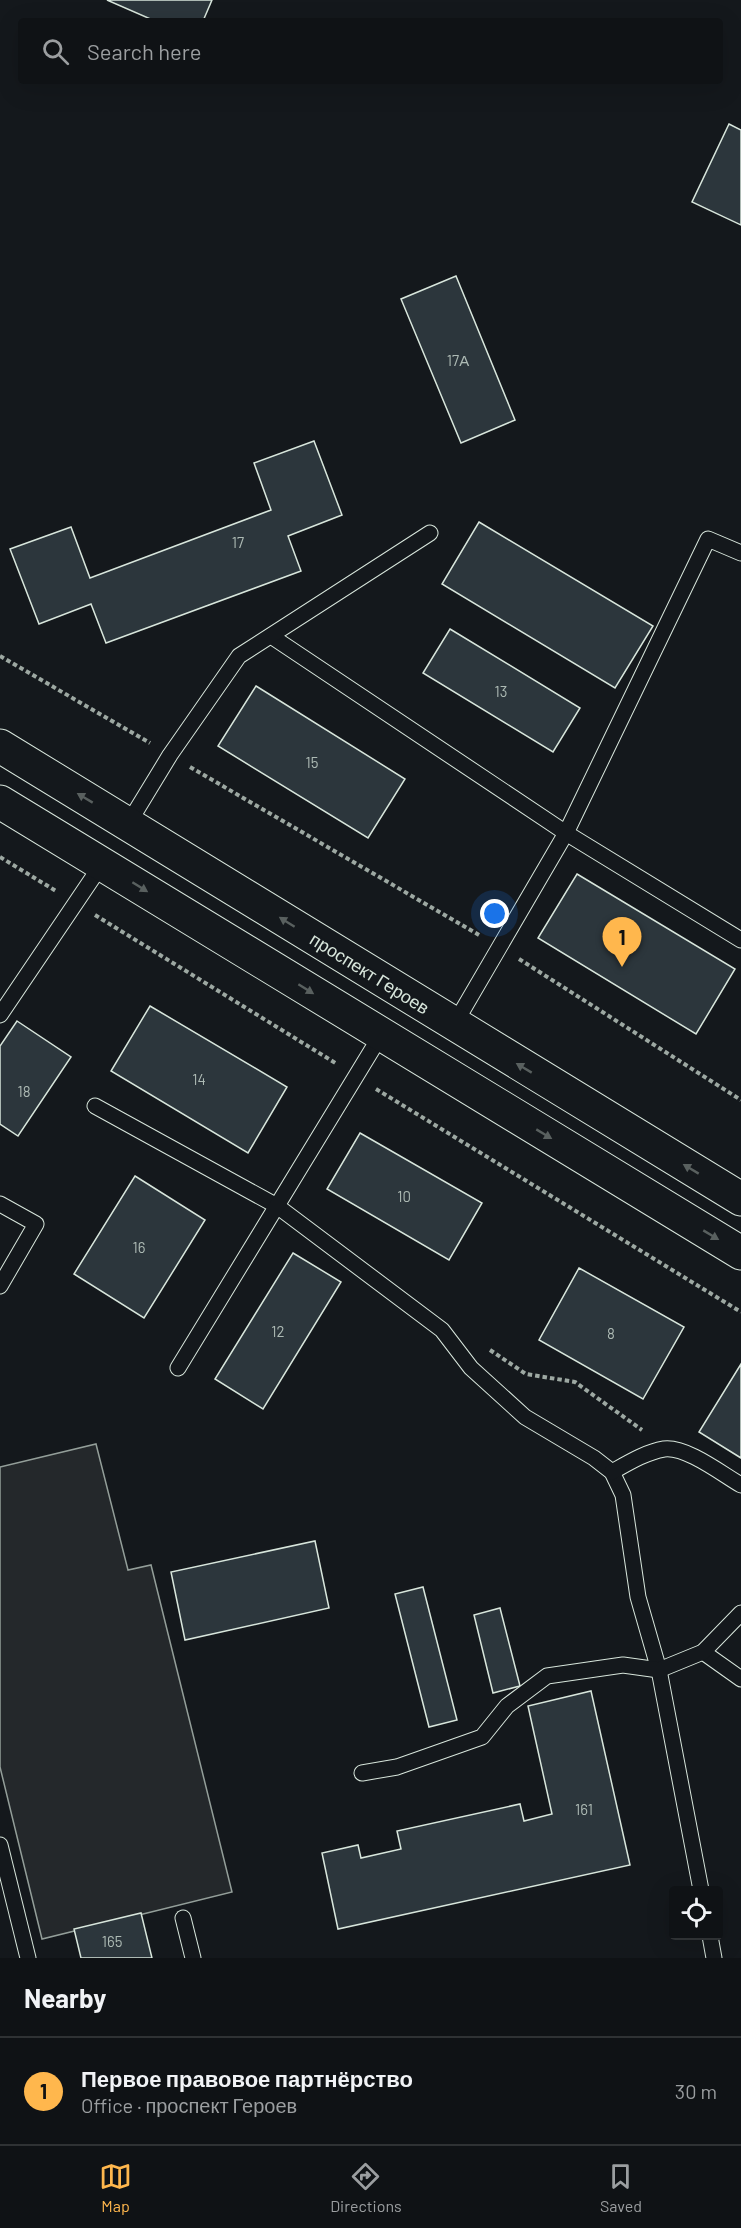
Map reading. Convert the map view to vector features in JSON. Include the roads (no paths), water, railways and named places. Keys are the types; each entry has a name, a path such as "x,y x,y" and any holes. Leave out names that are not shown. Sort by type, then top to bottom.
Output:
{"main road":[{"name":"проспект Героев","path":"0,746 741,1200"},
{"path":"0,802 741,1254"}],"lane":[{"path":"128,824 170,755 239,656 430,533"},
{"path":"454,1025 566,833 708,539 741,554"},
{"path":"271,636 566,833 741,940"},
{"path":"0,1015 102,864"},
{"path":"178,1368 381,1035"},
{"path":"95,1106 277,1206 442,1330 471,1368 525,1417 594,1458 612,1472 623,1496 638,1597 659,1670 700,1886"},
{"path":"0,1204 36,1224 0,1286"},
{"path":"612,1472 647,1454 667,1449 686,1453 741,1485"},
{"path":"362,1773 397,1767 482,1737 507,1706 547,1676 623,1665 659,1670 703,1652 741,1613"},
{"path":"703,1652 741,1679"},
{"path":"0,1845 28,1958"},
{"path":"183,1918 193,1958"},
{"path":"711,1940 714,1958"}],"place":[{"name":"Первое правовое партнёрство","path":"622,967"}]}
